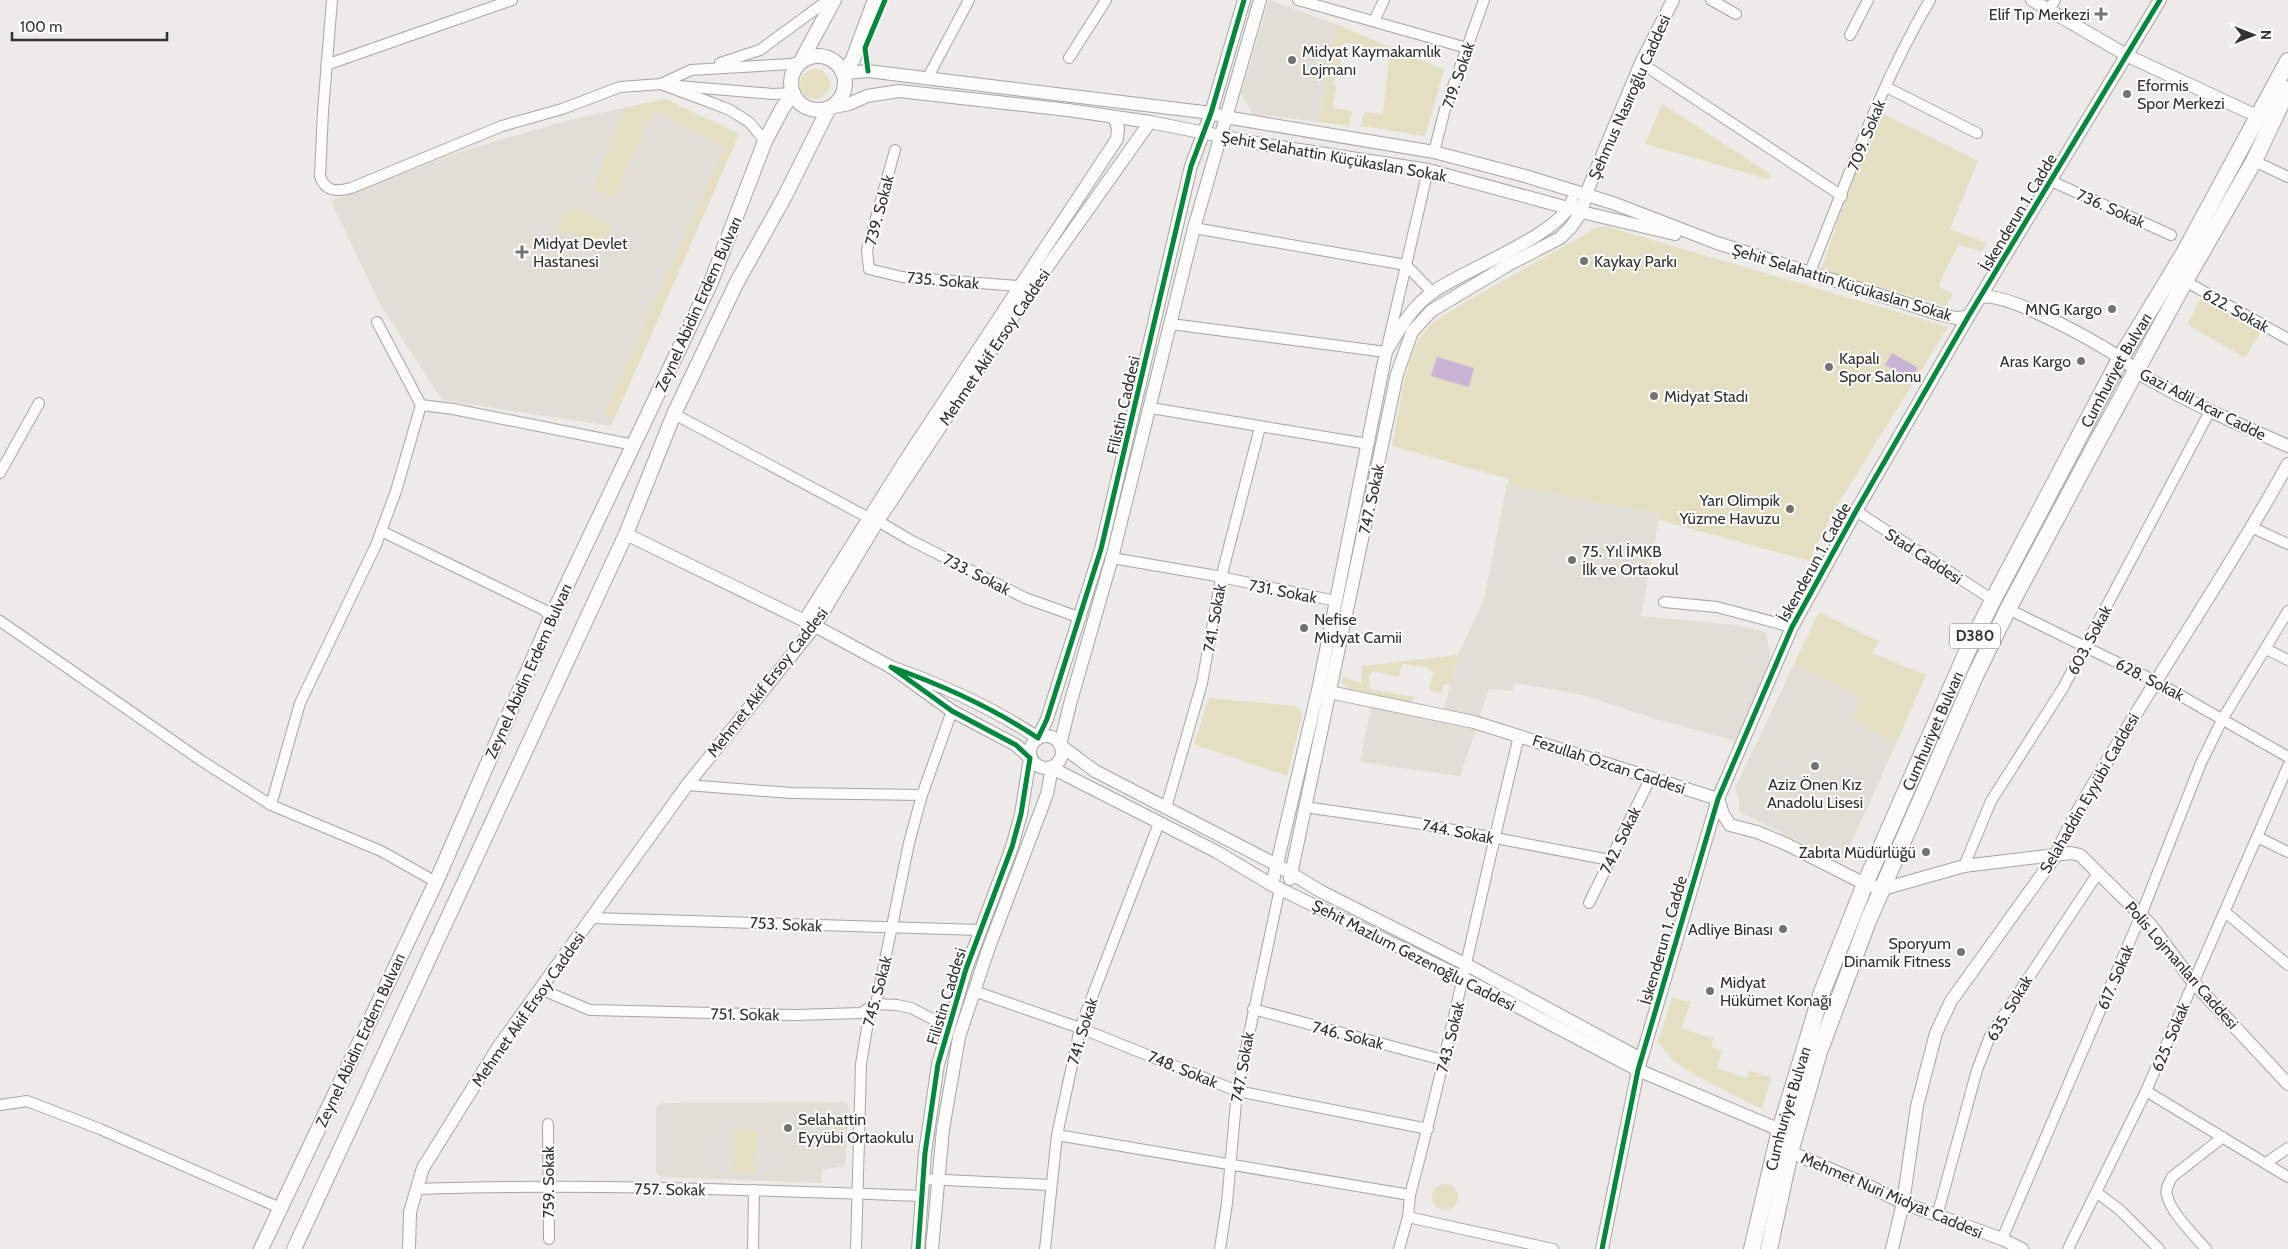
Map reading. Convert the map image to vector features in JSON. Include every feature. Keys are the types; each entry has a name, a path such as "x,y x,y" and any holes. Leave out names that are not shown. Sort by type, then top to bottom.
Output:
{"main road":[{"path":"802,61 818,55 826,56 840,66 844,74 845,90 841,98 829,108 812,109 804,106 793,94 791,79 793,72 802,61 834,0"},
{"path":"844,74 875,0"},
{"name":"Cumhuriyet Bulvarı","path":"1752,1249 1780,1130 1822,992 1864,884 1966,654 2120,359 2183,254 2288,60"},
{"name":"Zeynel Abidin Erdem Bulvarı","path":"261,1249 436,882 551,618 711,282 765,142 782,109 793,94"},
{"name":"Cumhuriyet Bulvarı","path":"1769,1249 1790,1152 1819,1052 1868,921 1975,676 2008,609 2185,281 2254,162 2286,95"},
{"name":"Zeynel Abidin Erdem Bulvarı","path":"294,1249 626,534 674,414 736,284 789,188 829,108"}],"street":[{"path":"332,0 326,65 320,176 322,183 331,190 338,192 502,126 562,109 620,87 661,84 707,89 793,94"},
{"path":"326,65 512,0"},
{"path":"705,68 760,50 828,0"},
{"path":"928,79 969,0"},
{"path":"1069,58 1106,0"},
{"path":"1204,133 1244,0"},
{"path":"1221,136 1260,0"},
{"path":"1298,0 1467,48"},
{"path":"1374,21 1384,0"},
{"name":"719. Sokak","path":"1434,152 1445,109 1484,0"},
{"name":"Şehmus Nasıroğlu Caddesi","path":"1580,193 1673,0"},
{"path":"1711,0 1736,14"},
{"path":"1850,35 1868,0"},
{"name":"709. Sokak","path":"1809,274 1886,87 1916,23 1930,0"},
{"path":"2032,0 2052,5 2128,56 2259,116"},
{"name":"İskenderun 1. Cadde","path":"1602,1249 1640,1065 1718,798 1792,627 1856,511 1980,296 2128,56 2160,0"},
{"path":"661,84 692,70 791,64 802,61"},
{"path":"1641,63 1842,196"},
{"name":"Şehit Selahattin Küçükaslan Sokak","path":"844,74 868,71 1211,113 1225,117 1434,152 1613,203 1717,243 1809,274 1939,314 1956,318 1968,318"},
{"path":"661,84 730,110 749,122 765,142"},
{"path":"1886,87 1977,133"},
{"name":"Şehit Selahattin Küçükaslan Sokak","path":"829,108 849,104 867,96 900,91 1150,122 1221,136 1428,170 1576,209 1717,243"},
{"path":"873,519 1018,286 1117,139 1118,128 1114,117"},
{"name":"Mehmet Akif Ersoy Caddesi","path":"408,1249 410,1212 423,1168 499,1046 687,785 809,624 873,519 1150,122"},
{"name":"Filistin Caddesi","path":"1038,738 1047,719 1081,618 1106,531 1192,166 1204,133"},
{"name":"Filistin Caddesi","path":"1060,745 1151,408 1194,228 1221,136"},
{"name":"739. Sokak","path":"869,269 867,250 895,150"},
{"path":"2254,162 2288,177"},
{"path":"1280,888 1277,865 1336,601 1386,352 1428,170"},
{"name":"736. Sokak","path":"2051,181 2171,234"},
{"name":"747. Sokak","path":"1220,1249 1237,1091 1253,1009 1280,888 1291,873 1397,374 1412,332 1431,311 1508,265 1560,238 1571,227 1580,193"},
{"path":"1386,352 1408,316 1432,292 1465,272 1521,245 1576,209"},
{"path":"1194,228 1406,265 1432,292"},
{"name":"735. Sokak","path":"869,269 902,278 1018,286"},
{"name":"622. Sokak","path":"2185,281 2288,339"},
{"path":"1980,296 1996,297 2024,307 2107,349 2120,359"},
{"path":"271,805 300,703 381,530 396,491 421,405 378,322"},
{"path":"1171,324 1386,352"},
{"name":"Gazi Adil Acar Cadde","path":"2120,359 2137,371 2210,411 2288,446"},
{"path":"0,473 39,403"},
{"path":"421,405 453,409 634,445"},
{"path":"1151,408 1368,444"},
{"name":"603. Sokak","path":"1964,866 1991,801 2063,688 2210,411"},
{"name":"733. Sokak","path":"674,414 910,540 1025,598 1081,618"},
{"name":"741. Sokak","path":"1166,808 1202,683 1221,578 1260,427"},
{"name":"Selahaddin Eyyübi Caddesi","path":"1892,1249 1903,1203 1917,1106 1936,1033 1952,1001 2056,855 2068,828 2155,680 2253,528 2288,464"},
{"name":"Stad Caddesi","path":"1856,511 1993,600"},
{"path":"2253,528 2288,544"},
{"path":"381,530 544,610 551,618"},
{"path":"626,534 809,624 891,667 930,681 1017,724 1038,738"},
{"name":"731. Sokak","path":"1112,558 1336,601"},
{"path":"1664,602 1717,607 1792,627"},
{"name":"628. Sokak","path":"2008,609 2155,680 2288,756"},
{"name":"617. Sokak","path":"2001,1244 2141,915 2201,763 2223,718 2288,611"},
{"path":"0,621 202,761 271,805 381,851 436,882"},
{"path":"2266,649 2288,660"},
{"path":"891,667 952,712 1016,746 1030,758 1032,763 1041,769 1052,768 1057,765 1062,756 1058,741 1048,736 1038,738 1030,748 1030,758"},
{"name":"Fezullah Özcan Caddesi","path":"1329,692 1474,722 1718,798"},
{"name":"745. Sokak","path":"856,1249 861,1064 869,1016 876,1004 908,843 922,795 952,712"},
{"name":"743. Sokak","path":"1399,1249 1408,1216 1410,1195 1465,978 1494,838 1519,736"},
{"name":"Şehit Mazlum Gezenoğlu Caddesi","path":"1060,745 1095,771 1277,865 1322,892 1467,965 1640,1065"},
{"name":"Filistin Caddesi","path":"918,1249 930,1106 938,1064 948,1027 980,930 1012,847 1021,814 1030,758"},
{"name":"625. Sokak","path":"2068,1249 2146,1090 2288,766"},
{"name":"Filistin Caddesi","path":"932,1249 943,1129 959,1036 1047,794 1052,768"},
{"name":"Şehit Mazlum Gezenoğlu Caddesi","path":"1052,768 1217,852 1280,888 1640,1065 1780,1130"},
{"name":"742. Sokak","path":"1589,903 1651,777"},
{"path":"687,785 791,793 922,795"},
{"path":"1718,798 1722,814 1730,825 1771,838 1864,884 1883,889"},
{"name":"744. Sokak","path":"1305,807 1422,824 1610,860"},
{"name":"741. Sokak","path":"1045,1249 1057,1135 1080,1028 1159,823"},
{"path":"2257,837 2288,852"},
{"name":"Polis Lojmanları Caddesi","path":"1883,889 1964,866 2071,853 2080,855 2141,915 2193,982 2288,1084"},
{"name":"635. Sokak","path":"1937,1216 1977,1070 1990,1036 2098,873"},
{"path":"2225,912 2288,965"},
{"name":"753. Sokak","path":"591,918 980,930"},
{"name":"751. Sokak","path":"540,989 590,1010 796,1015 861,1013 876,1004 911,1008 948,1027"},
{"name":"748. Sokak","path":"974,991 1080,1028 1237,1091 1428,1129"},
{"name":"746. Sokak","path":"1253,1009 1443,1060"},
{"path":"2146,1090 2288,1177"},
{"path":"0,1105 27,1101 100,1129 280,1208"},
{"name":"759. Sokak","path":"548,1124 547,1188 549,1239"},
{"path":"1057,1135 1410,1195"},
{"path":"2206,1249 2172,1206 2166,1194 2167,1185 2172,1177 2223,1137"},
{"path":"2266,1163 2288,1148"},
{"name":"Mehmet Nuri Midyat Caddesi","path":"1790,1152 1867,1185 1903,1203 2001,1244 2022,1249"},
{"path":"924,1179 1051,1185"},
{"name":"757. Sokak","path":"417,1189 754,1190 922,1196"},
{"path":"753,1249 754,1190"},
{"path":"2096,1192 2120,1210 2158,1249"},
{"path":"1408,1216 1553,1249"}],"shaded area":[{"name":"Midyat Kaymakamlık Lojmanı","path":"1269,0 1338,25 1319,122 1253,114 1241,94"},
{"path":"1338,25 1444,70 1425,136 1361,126 1364,112 1383,114 1389,58 1364,55 1364,51 1356,49 1357,45 1344,42 1340,65 1337,64 1333,85 1336,86 1333,108 1352,111 1349,126 1319,122"},
{"path":"815,69 826,73 830,84 826,95 815,99 804,95 800,84 804,73"},
{"name":"Midyat Devlet Hastanesi","path":"665,99 739,134 611,426 442,400 380,304 331,201 459,152 565,121"},
{"path":"665,99 739,134 615,417 604,414 725,147 654,110 613,198 593,189 625,108"},
{"path":"1662,104 1769,173 1770,177 1767,179 1645,144"},
{"path":"1881,113 1978,161 1950,229 1987,243 1981,252 1959,244 1938,286 1953,294 1945,306 1821,270 1857,166"},
{"path":"576,209 609,224 611,228 602,246 558,229 567,211"},
{"path":"1605,226 1948,327 1833,512 1809,561 1659,520 1660,513 1507,485 1509,479 1392,446 1400,402 1412,355 1425,331 1441,317 1460,305 1598,227"},
{"path":"2201,298 2260,332 2245,358 2187,324"},
{"path":"1892,353 1918,368 1911,380 1885,365"},
{"path":"1437,357 1474,368 1469,387 1431,376"},
{"path":"1507,485 1660,513 1641,616 1734,625 1766,632 1771,660 1735,741 1659,720 1583,695 1515,683 1512,691 1489,689 1479,718 1462,712 1444,710 1458,655 1484,599"},
{"path":"1819,612 1879,642 1872,653 1926,675 1896,744 1854,720 1860,697 1794,664"},
{"path":"1458,655 1450,685 1444,684 1441,693 1429,690 1433,672 1426,667 1402,664 1399,677 1372,671 1369,676 1370,689 1414,697 1412,704 1348,691 1342,682 1342,677 1361,683 1362,666"},
{"name":"Aziz Önen Kız Anadolu Lisesi","path":"1794,664 1861,697 1854,720 1896,744 1842,863 1739,812 1739,799 1735,788"},
{"path":"1209,698 1295,706 1301,710 1302,717 1287,776 1194,744"},
{"path":"1371,707 1476,730 1460,776 1360,762"},
{"path":"1672,998 1691,1002 1681,1028 1714,1039 1711,1046 1722,1050 1717,1068 1747,1078 1749,1071 1771,1077 1762,1109 1697,1076 1675,1062 1658,1042"},
{"name":"Selahattin Eyyübi Ortaokulu","path":"846,1102 849,1107 845,1166 823,1169 821,1183 661,1177 656,1172 656,1108 661,1103"},
{"path":"735,1129 758,1131 754,1174 732,1172"},
{"path":"1445,1184 1455,1187 1458,1197 1455,1207 1445,1210 1435,1207 1432,1197 1435,1187"}],"cycle path":[{"path":"868,71 865,48 885,0"},
{"path":"918,1249 925,1153 938,1064 966,969 1012,847 1021,814 1030,758 1016,745 952,711 891,667 967,698 1038,738 1047,719 1101,549 1191,166 1211,113 1244,0"},
{"path":"1602,1249 1638,1070 1718,799 1792,627 1856,511 1968,317 2160,0"}],"place":[{"name":"Elif Tıp Merkezi","path":"2101,14"},
{"name":"Midyat Kaymakamlık Lojmanı","path":"1292,60"},
{"name":"Eformis Spor Merkezi","path":"2127,94"},
{"name":"Midyat Devlet Hastanesi","path":"522,252"},
{"name":"Kaykay Parkı","path":"1584,261"},
{"name":"MNG Kargo","path":"2112,309"},
{"name":"Aras Kargo","path":"2081,361"},
{"name":"Kapalı Spor Salonu","path":"1829,367"},
{"name":"Midyat Stadı","path":"1654,396"},
{"name":"Yarı Olimpik Yüzme Havuzu","path":"1790,509"},
{"name":"75. Yıl İMKB İlk ve Ortaokul","path":"1572,560"},
{"name":"Nefise Midyat Camii","path":"1304,628"},
{"name":"Aziz Önen Kız Anadolu Lisesi","path":"1815,766"},
{"name":"Zabıta Müdürlüğü","path":"1926,852"},
{"name":"Adliye Binası","path":"1783,929"},
{"name":"Sporyum Dinamik Fitness","path":"1961,952"},
{"name":"Midyat Hükümet Konağı","path":"1710,991"},
{"name":"Selahattin Eyyübi Ortaokulu","path":"788,1128"}]}
